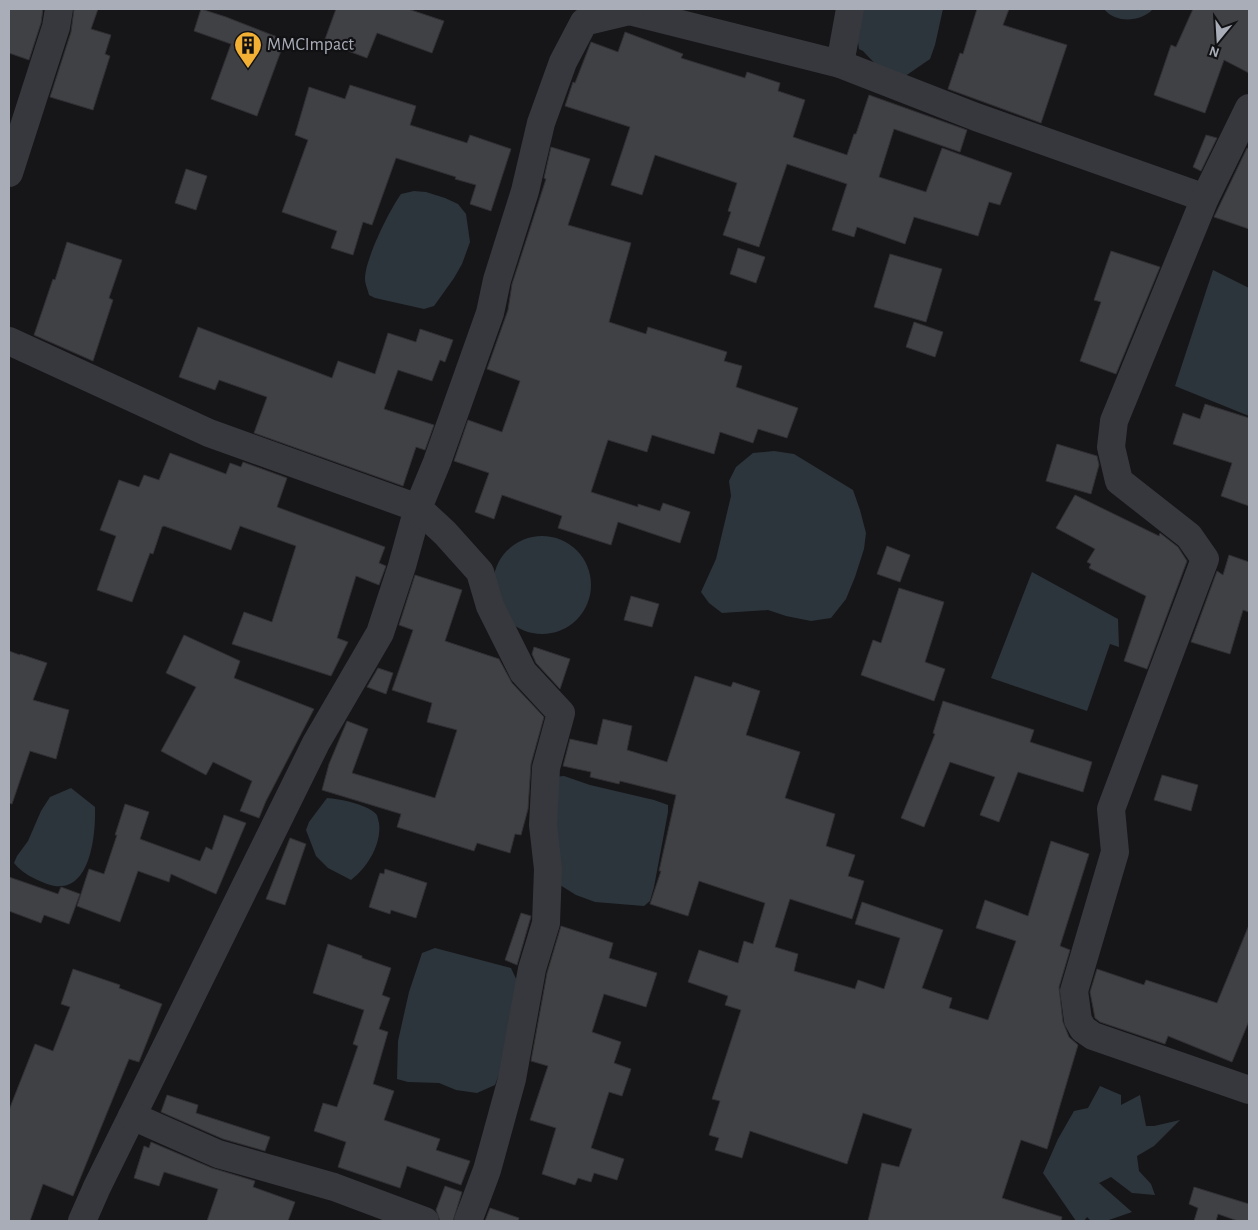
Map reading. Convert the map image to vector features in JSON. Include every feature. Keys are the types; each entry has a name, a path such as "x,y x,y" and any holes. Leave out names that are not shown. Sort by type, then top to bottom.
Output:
{"street":[{"path":"9,173 56,27 59,9"},
{"path":"840,64 850,9"},
{"path":"82,1221 316,743 380,633 402,566 418,508 437,462 490,313 497,280 526,191 541,123 563,62 584,22 625,10 840,64 976,117 1205,198"},
{"path":"1249,108 1205,198 1114,421 1111,447 1119,481 1189,536 1205,559 1111,809 1115,852 1074,992 1078,1020 1084,1029 1093,1036 1249,1090"},
{"path":"9,342 209,433 418,508 445,533 480,572 490,606 523,672 561,713 546,768 543,825 548,869 546,923 532,969 512,1079 487,1170 468,1221"},
{"path":"132,1116 218,1154 334,1187 425,1221"}],"shaded area":[{"path":"863,9 943,9 930,59 901,79 882,71 859,49 857,35"},
{"path":"1104,9 1153,9 1142,17 1128,20 1115,17"},
{"path":"414,191 426,192 458,204 466,214 470,242 462,264 454,278 434,306 424,309 375,298 369,295 365,281 366,270 373,248 390,212 401,194"},
{"path":"1213,270 1249,288 1249,416 1175,386"},
{"path":"774,451 794,454 853,490 860,510 866,533 864,549 846,599 831,618 811,621 768,610 722,613 709,603 701,592 716,559 731,496 729,481 736,467 753,453"},
{"path":"542,536 561,540 577,550 587,566 591,585 587,604 577,620 561,630 542,634 523,630 507,620 497,604 493,585 497,566 507,550 523,540"},
{"path":"1032,572 1118,619 1119,647 1110,644 1087,711 991,678"},
{"path":"564,776 590,785 668,805 654,887 650,901 644,906 595,902 576,895 552,880 554,777"},
{"path":"71,788 95,807 92,848 88,862 81,874 73,882 61,886 47,884 21,870 14,863 28,841 41,811 50,797"},
{"path":"327,798 359,805 371,810 378,818 379,831 376,847 363,869 351,880 328,868 316,856 306,830 309,822"},
{"path":"435,948 511,968 518,983 503,1064 495,1085 477,1093 456,1090 439,1083 408,1082 397,1079 398,1041 409,992 422,953"},
{"path":"1100,1086 1121,1095 1121,1105 1140,1095 1146,1126 1180,1120 1154,1146 1137,1156 1139,1171 1151,1184 1155,1195 1132,1193 1111,1177 1099,1183 1132,1212 1106,1221 1091,1221 1087,1217 1084,1221 1076,1221 1043,1173 1058,1139 1074,1111 1088,1108"}],"building":[{"path":"9,9 43,9 41,23 29,60 9,53"},
{"path":"74,9 98,9 91,29 111,35 105,54 110,56 93,110 50,97 71,32"},
{"name":"MMCImpact","path":"201,9 285,40 257,116 211,99 231,44 194,31"},
{"path":"336,9 408,9 444,21 432,53 377,33 367,58 324,42"},
{"path":"977,9 1009,9 1003,25 1067,45 1041,123 948,89 960,53 963,54"},
{"path":"1193,9 1249,9 1249,73 1224,60 1205,113 1154,95 1171,45 1176,47"},
{"path":"625,32 683,54 681,58 745,78 747,72 780,83 778,91 805,100 793,137 847,155 869,95 967,130 960,152 894,129 879,177 926,192 942,148 1012,173 1000,205 989,202 978,236 914,217 905,244 857,227 854,237 832,230 847,184 787,164 759,247 723,235 731,212 728,211 737,183 655,155 642,195 611,185 630,127 565,106 573,82 575,83 591,42 618,52"},
{"path":"350,85 416,106 410,125 467,143 470,135 511,149 491,211 470,204 476,185 396,158 372,225 363,222 353,255 331,248 337,231 282,212 308,140 295,135 309,87 345,99"},
{"path":"1206,135 1217,138 1201,171 1193,167"},
{"path":"551,147 590,159 568,225 631,243 609,322 646,334 648,327 727,352 724,361 742,366 736,387 798,408 787,438 758,429 753,443 720,432 714,454 652,435 647,452 608,440 591,492 638,507 638,504 660,511 663,503 690,512 680,543 618,522 611,545 558,528 562,516 502,495 494,519 475,512 489,473 454,461 468,420 502,432 520,381 487,369 508,310 512,284 546,179 544,178"},
{"path":"1247,148 1249,149 1249,229 1214,217"},
{"path":"186,169 207,176 196,210 175,203"},
{"path":"67,242 122,260 109,298 113,300 93,361 34,335"},
{"path":"738,248 765,257 756,283 730,274"},
{"path":"1111,251 1160,267 1116,374 1080,361 1101,302 1094,300"},
{"path":"890,254 942,269 926,322 874,307"},
{"path":"914,322 943,332 935,357 906,347"},
{"path":"198,327 332,378 338,361 375,374 388,333 416,342 420,329 453,340 445,362 440,360 432,381 398,370 384,409 434,425 425,450 416,447 403,486 254,433 267,397 219,380 215,390 179,377"},
{"path":"1205,404 1249,418 1249,506 1221,496 1232,463 1173,444 1183,413 1200,419"},
{"path":"1057,444 1097,456 1099,465 1091,494 1046,481"},
{"path":"170,453 226,474 230,463 241,467 243,462 287,478 277,507 385,547 379,563 386,566 379,585 356,576 337,638 348,642 331,676 232,644 244,612 272,622 296,546 240,526 231,550 164,526 153,554 150,553 132,602 97,590 116,536 100,530 119,480 139,487 144,475 159,480"},
{"path":"1075,495 1159,536 1160,533 1178,547 1187,561 1147,669 1124,661 1146,596 1089,568 1091,564 1087,562 1095,549 1056,528"},
{"path":"887,546 910,555 900,582 877,574"},
{"path":"1229,555 1249,562 1249,612 1243,610 1230,654 1191,642 1217,571 1223,575"},
{"path":"415,575 462,590 445,641 499,659 512,683 544,717 531,764 528,809 521,835 515,834 510,853 477,843 474,851 397,827 401,814 322,790 329,764 347,721 368,729 352,773 435,798 457,730 427,722 432,703 392,690 413,630 399,625"},
{"path":"899,588 944,602 925,662 945,669 934,701 861,675 873,640 881,643"},
{"path":"631,596 659,604 652,627 624,620"},
{"path":"184,635 240,661 234,678 314,709 259,818 240,811 252,781 213,762 206,775 161,751 196,687 166,673"},
{"path":"534,647 570,659 560,689 536,663 532,654"},
{"path":"9,651 47,663 33,700 69,710 56,759 30,751 12,804 9,803"},
{"path":"378,668 393,673 386,694 367,687"},
{"path":"695,676 731,687 733,682 760,691 746,735 800,752 785,798 835,814 826,846 855,855 848,876 864,881 852,919 790,899 775,947 798,954 794,971 855,989 858,980 884,989 900,938 855,924 862,902 943,930 922,988 952,998 949,1008 988,1020 1016,941 976,928 985,900 1028,916 1051,841 1089,854 1060,946 1070,950 1059,987 1063,1022 1069,1037 1078,1045 1047,1149 1021,1140 1002,1198 1062,1217 1061,1221 868,1221 882,1163 899,1167 912,1129 863,1113 847,1164 750,1131 742,1158 715,1150 719,1138 709,1135 720,1101 712,1099 741,1010 725,1005 728,996 688,982 699,950 738,963 744,941 753,944 765,903 699,881 688,916 650,904 661,871 659,871 676,795 620,781 619,784 590,777 591,772 563,766 570,739 597,745 603,719 632,726 627,750 667,762"},
{"path":"943,701 1034,730 1030,742 1092,762 1083,792 1018,772 999,822 980,815 995,777 950,762 924,827 901,818 935,734 933,733"},
{"path":"1162,775 1198,785 1191,811 1154,800"},
{"path":"125,804 149,812 140,839 200,861 206,847 212,850 224,815 246,823 216,894 171,874 169,882 138,871 120,922 77,906 89,869 104,874"},
{"path":"290,838 306,844 285,905 266,899"},
{"path":"385,869 427,883 416,918 391,910 390,914 369,907 380,873 384,874"},
{"path":"9,877 58,894 61,887 80,894 69,924 44,915 41,923 9,911"},
{"path":"521,913 531,916 517,965 505,960"},
{"path":"1249,925 1249,1021 1232,1062 1168,1036 1165,1044 1100,1022 1095,1018 1090,992 1097,969 1144,985 1146,980 1217,1003"},
{"path":"561,926 613,943 609,958 657,973 646,1007 604,994 592,1032 621,1042 614,1063 631,1069 622,1096 609,1092 591,1148 624,1159 617,1180 594,1173 591,1182 578,1178 575,1185 542,1174 556,1128 530,1120 548,1066 531,1061 547,973"},
{"path":"328,944 391,968 382,995 390,998 379,1029 388,1032 373,1084 394,1091 384,1120 440,1139 436,1150 470,1161 461,1185 407,1166 400,1188 338,1167 346,1142 314,1131 323,1103 337,1107 358,1046 353,1044 364,1010 313,993"},
{"path":"73,969 120,985 119,988 162,1004 139,1062 129,1059 73,1196 43,1184 30,1221 9,1221 9,1110 35,1044 53,1051 70,1007 61,1004"},
{"path":"167,1095 198,1105 196,1113 270,1137 265,1151 223,1139 161,1112"},
{"path":"151,1142 212,1168 255,1181 253,1187 295,1202 288,1221 207,1221 218,1189 164,1172 159,1186 134,1178 144,1146 149,1148"},
{"path":"445,1186 462,1192 453,1221 440,1221 436,1210"},
{"path":"1194,1187 1249,1204 1249,1221 1238,1221 1218,1214 1216,1221 1194,1221 1198,1208 1189,1204"},
{"path":"490,1208 519,1218 518,1221 485,1221"}],"place":[{"name":"MMCImpact","path":"248,69"}]}
